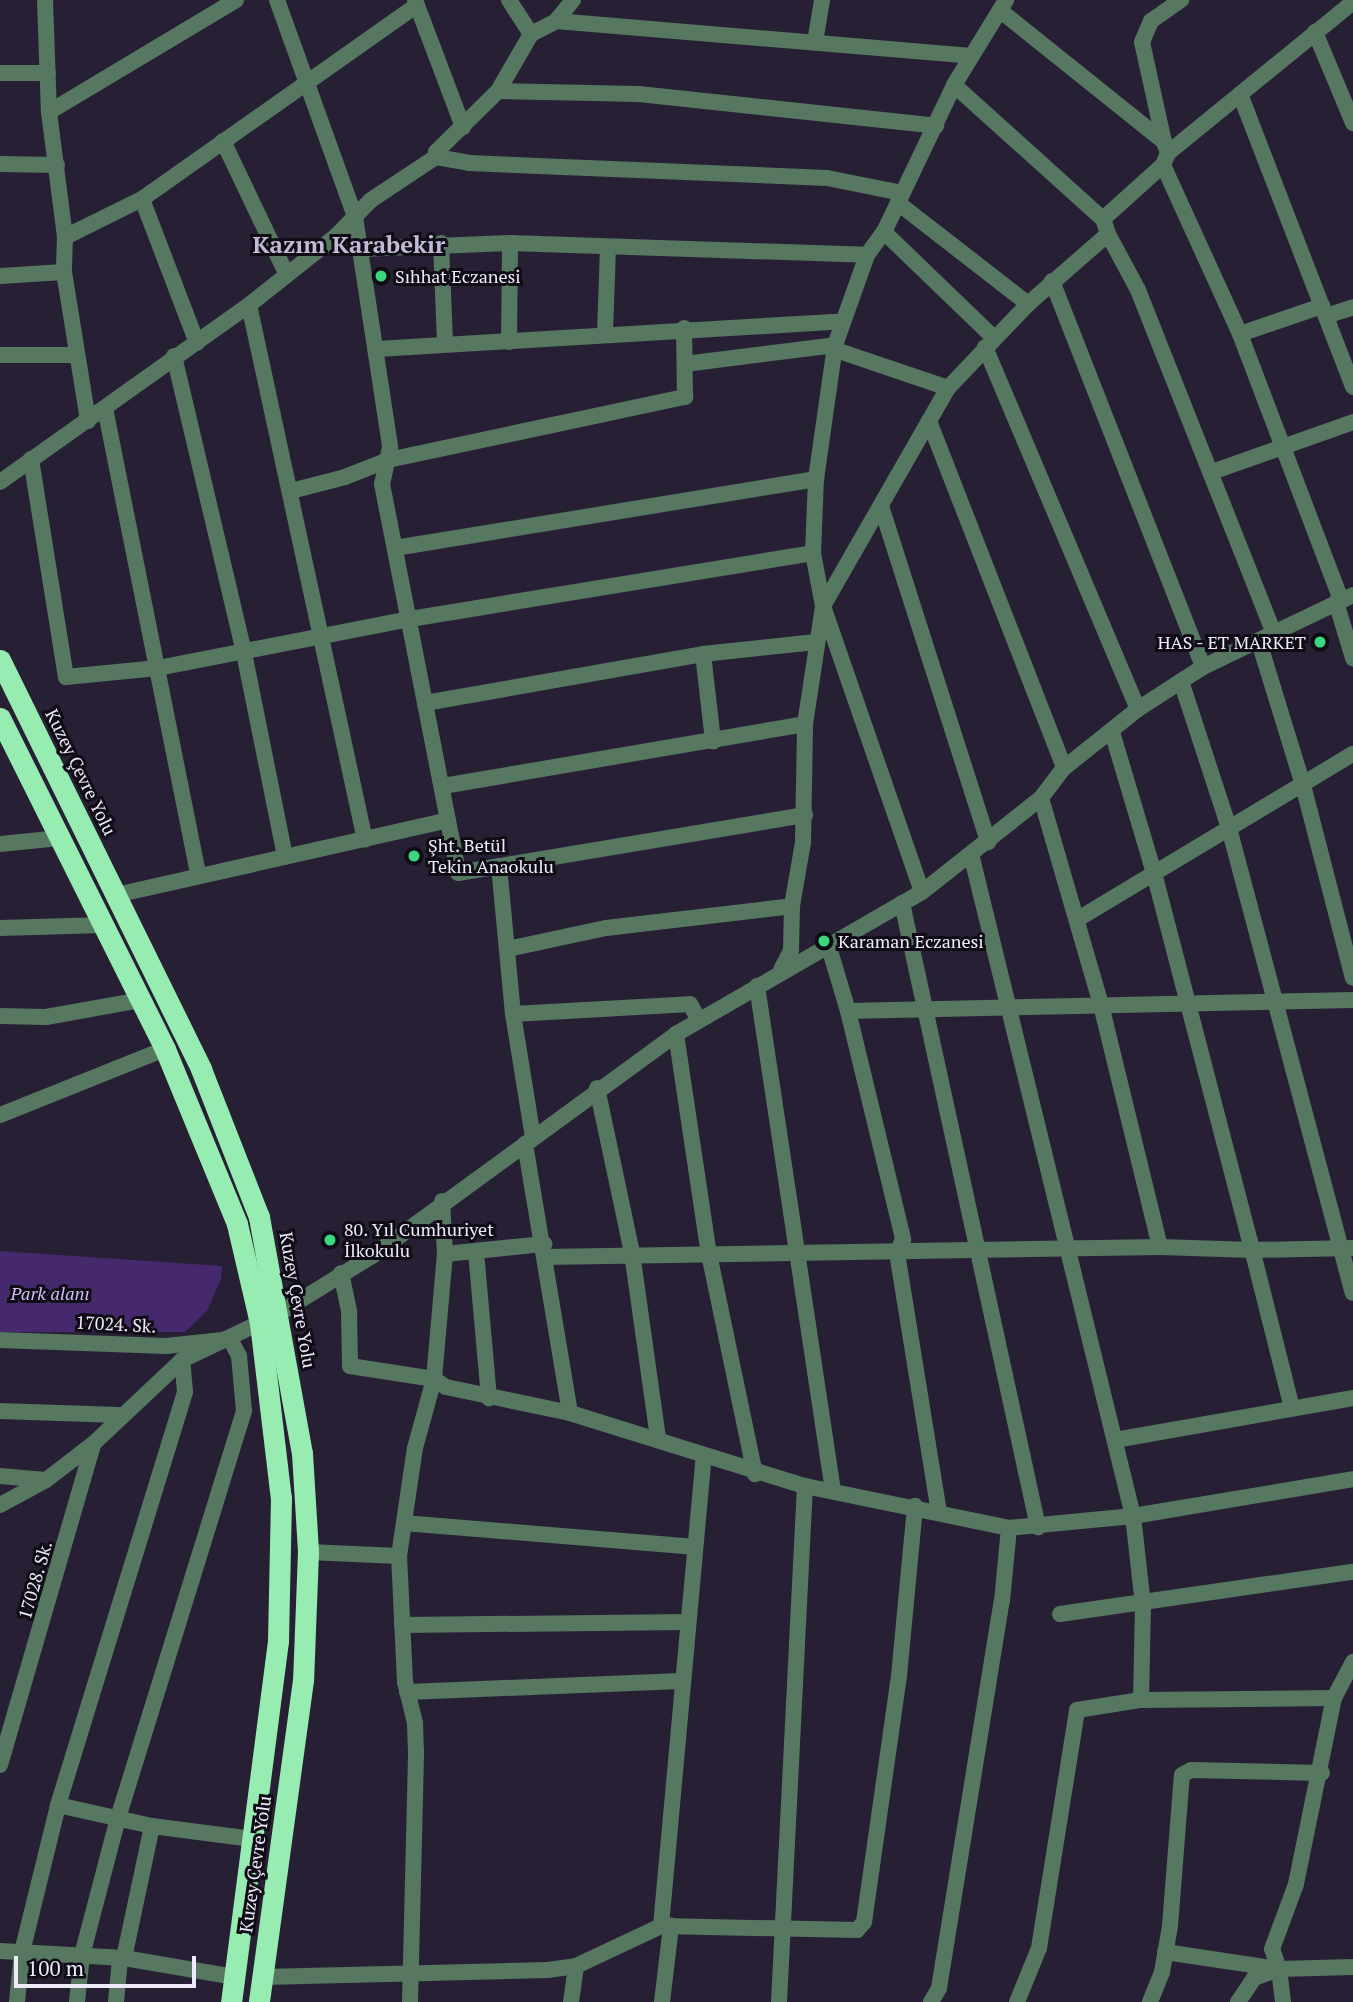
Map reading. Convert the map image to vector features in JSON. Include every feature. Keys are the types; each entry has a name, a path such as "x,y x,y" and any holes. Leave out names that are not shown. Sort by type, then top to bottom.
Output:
{"highway":[{"name":"Kuzey Çevre Yolu","path":"0,660 201,1069 254,1205 269,1318 281,1497 278,1641 231,2002"},
{"name":"Kuzey Çevre Yolu","path":"0,719 8,752 60,838 165,1049 237,1224 269,1318 302,1453 308,1552 303,1679 259,2002"}],"street":[{"path":"45,0 49,112 65,237 64,272 88,421"},
{"path":"49,112 236,0"},
{"path":"278,0 309,78 355,217 377,349 388,460 382,484 458,873 805,815"},
{"path":"509,0 531,34"},
{"path":"0,482 249,305 371,201 436,158 498,91 531,34 556,21 573,0"},
{"path":"815,42 822,0"},
{"path":"1181,0 1151,21 1142,43 1165,153 1240,334 1343,599 1353,658"},
{"path":"781,971 791,950 792,906 805,815 805,724 815,642 823,606 947,388 989,342 1106,227 1165,153 1353,2"},
{"path":"65,237 142,200 415,3 463,127"},
{"path":"922,892 823,606 813,553 816,480 835,348 842,321 867,255 884,232 954,85 1004,6 1165,153"},
{"path":"556,21 972,56"},
{"path":"1315,32 1353,123"},
{"path":"0,73 48,73"},
{"path":"954,85 1106,227 1138,290 1212,472 1266,638 1353,978"},
{"path":"498,91 639,94 936,126"},
{"path":"1240,94 1353,387"},
{"path":"223,141 287,275"},
{"path":"436,158 469,163 828,178 900,198 1028,304"},
{"path":"0,164 57,165"},
{"path":"142,200 197,343"},
{"path":"884,232 989,342 1138,709"},
{"path":"361,249 441,243 510,243 867,255"},
{"path":"441,243 445,344"},
{"path":"509,342 510,243"},
{"path":"605,333 608,247"},
{"path":"0,276 64,272"},
{"path":"1052,281 1203,667"},
{"path":"249,305 324,637 365,840"},
{"path":"1240,334 1324,311 1353,307"},
{"path":"377,349 684,328 842,321"},
{"path":"291,491 345,477 388,460 685,397 684,328"},
{"path":"685,364 835,348 947,388"},
{"path":"0,355 77,355"},
{"path":"174,356 244,653 285,857"},
{"path":"105,408 198,874"},
{"path":"929,421 1064,768"},
{"path":"1212,472 1353,422"},
{"path":"31,460 66,677 158,668 410,619 813,553"},
{"path":"395,548 816,480"},
{"path":"881,506 988,842"},
{"path":"0,1505 46,1480 93,1444 118,1415 182,1360 269,1318 372,1256 442,1201 676,1034 922,892 1041,798 1064,768 1138,709 1203,667 1343,599"},
{"path":"425,703 703,654 815,642"},
{"path":"703,654 713,741"},
{"path":"1181,681 1229,828 1274,1001 1347,1248 1353,1293"},
{"path":"443,786 805,724"},
{"path":"1111,732 1154,873 1292,1408"},
{"path":"1078,919 1353,754"},
{"path":"1041,798 1101,1005 1160,1247"},
{"path":"116,895 198,874 448,820"},
{"path":"0,844 60,838"},
{"path":"971,854 1011,1007 1067,1251 1133,1516 1143,1605 1140,1700"},
{"path":"499,866 513,1014 529,1141 570,1413"},
{"path":"902,903 1038,1527"},
{"path":"508,949 606,929 792,906"},
{"path":"0,928 105,925"},
{"path":"828,944 848,1011 903,1240 898,1253 939,1513"},
{"path":"757,986 833,1491"},
{"path":"0,1016 46,1017 141,1000"},
{"path":"848,1011 1353,1000"},
{"path":"513,1014 690,1004 699,1020"},
{"path":"676,1034 709,1254 755,1474"},
{"path":"0,1115 165,1049"},
{"path":"597,1088 632,1254 658,1438"},
{"path":"410,2002 413,1974 411,1820 416,1754 407,1692 399,1556 415,1448 433,1378 445,1254 442,1201"},
{"path":"445,1254 544,1251 798,1254 1067,1251 1160,1247 1252,1250 1347,1248"},
{"path":"476,1252 489,1398"},
{"path":"341,1273 349,1312 350,1366 433,1378 446,1387 489,1398 570,1413 658,1438 755,1474 1009,1528 1133,1516 1353,1479"},
{"path":"77,2002 82,1955 118,1818 244,1411 239,1356 230,1339"},
{"name":"17024. Sk.","path":"0,1340 166,1346 230,1339"},
{"path":"17,2002 22,1952 58,1805 185,1392 182,1360"},
{"path":"1115,1440 1353,1398"},
{"path":"0,1411 118,1415"},
{"name":"17028. Sk.","path":"0,1765 93,1444"},
{"path":"662,2002 681,1681 704,1457"},
{"path":"0,1476 46,1480"},
{"path":"779,2002 805,1486"},
{"path":"263,1977 413,1974 576,1966 666,1926 857,1930 864,1922 899,1676 915,1506"},
{"path":"404,1523 693,1546"},
{"path":"931,2002 939,1988 946,1947 1002,1601 1009,1528"},
{"path":"308,1552 399,1556"},
{"path":"1060,1615 1143,1605 1353,1572"},
{"path":"402,1625 687,1622"},
{"path":"1283,2002 1279,1969 1272,1949 1296,1884 1322,1773 1335,1698 1352,1673"},
{"path":"407,1692 681,1681"},
{"path":"1017,2002 1039,1948 1077,1710 1140,1700 1335,1698"},
{"path":"1150,2002 1166,1952 1182,1775 1191,1770 1322,1773"},
{"path":"58,1805 152,1826 252,1839"},
{"path":"116,2002 122,1959 152,1826"},
{"path":"0,1951 122,1959 235,1978"},
{"path":"1166,1952 1279,1969 1353,1967"},
{"path":"571,2002 576,1966"},
{"path":"1238,2002 1254,1978 1279,1969"}],"green space":[{"name":"Park alanı","path":"0,1251 222,1266 221,1279 207,1311 185,1332 0,1332"}],"place":[{"name":"Sıhhat Eczanesi","path":"381,276"},
{"name":"HAS - ET MARKET","path":"1320,642"},
{"name":"Şht. Betül Tekin Anaokulu","path":"414,856"},
{"name":"Karaman Eczanesi","path":"824,941"},
{"name":"80. Yıl Cumhuriyet İlkokulu","path":"330,1240"}],"district":[{"name":"Kazım Karabekir","path":"349,245"}]}
